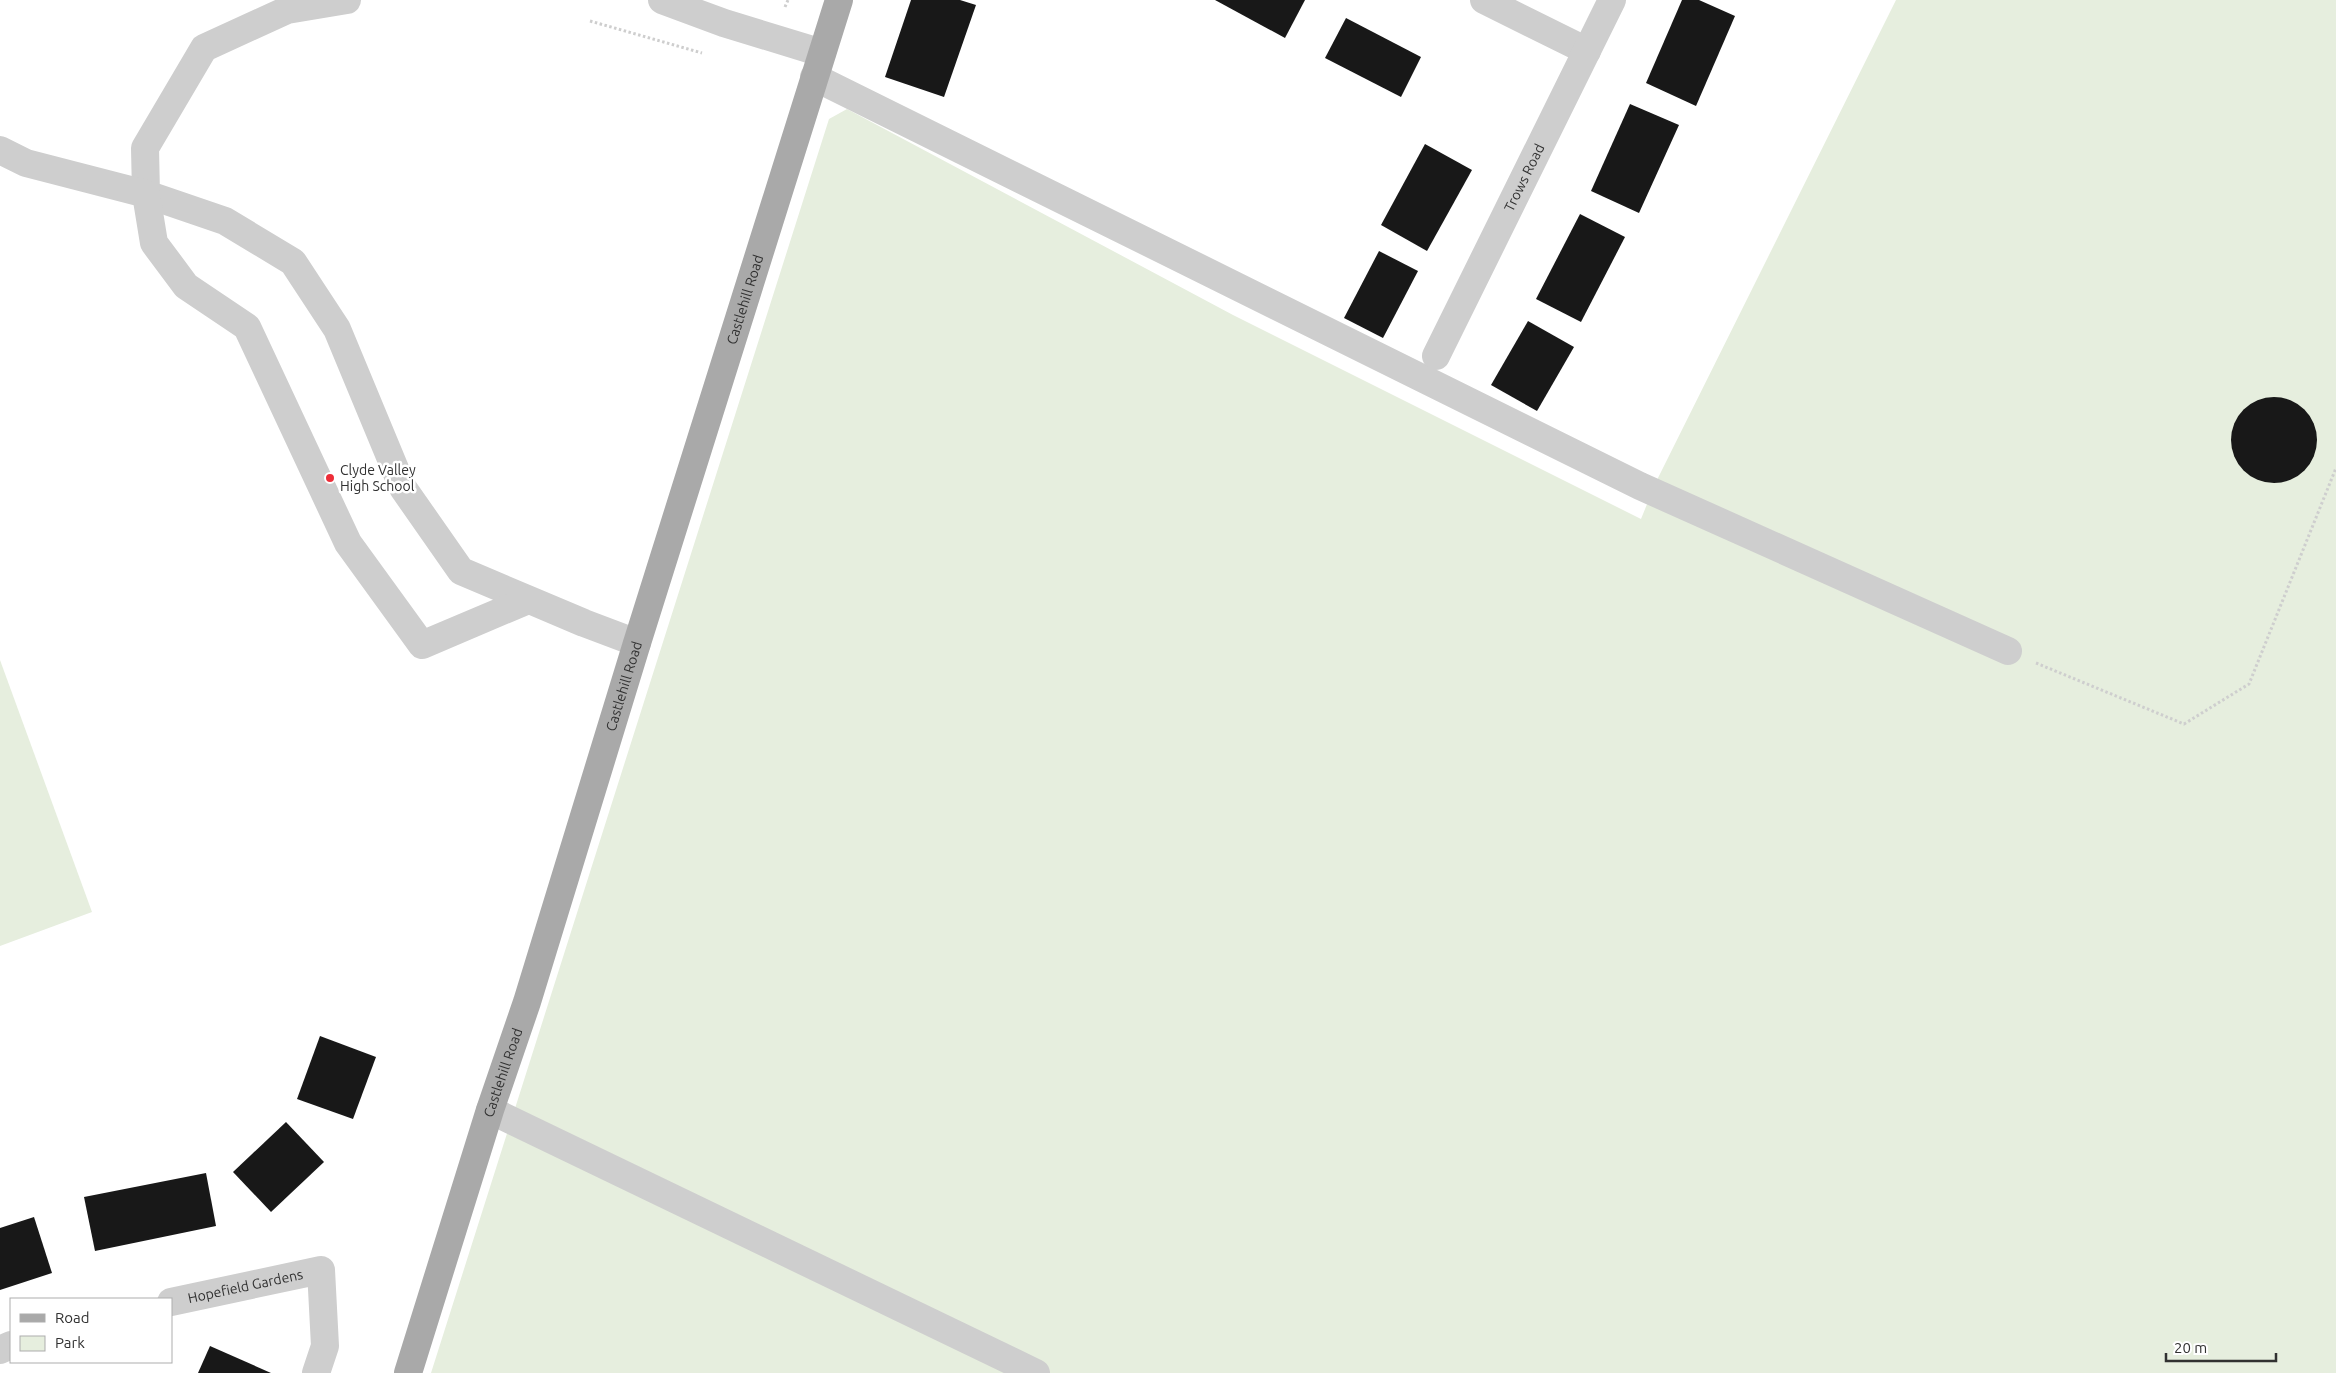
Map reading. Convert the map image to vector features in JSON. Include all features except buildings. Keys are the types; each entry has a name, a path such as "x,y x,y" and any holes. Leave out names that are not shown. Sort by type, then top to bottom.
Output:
{"main road":[{"name":"Castlehill Road","path":"408,1373 490,1110 527,1002 637,643 840,0"}],"street":[{"path":"348,0 287,10 204,48 145,148 146,194 154,244 186,286 247,327 348,543 422,645 528,600"},
{"path":"662,0 724,23 818,65 1640,486 2008,651"},
{"path":"1484,0 1587,51"},
{"name":"Trows Road","path":"1436,356 1612,0"},
{"path":"0,150 26,163 146,194 225,221 293,262 337,329 403,488 461,571 637,643"},
{"path":"490,1110 1036,1373"},
{"name":"Hopefield Gardens","path":"172,1302 321,1270 325,1346 316,1373"}],"path":[{"path":"2008,651 2184,724 2249,684 2336,468"}],"green space":[{"path":"1896,0 2336,0 2336,1373 431,1373 829,119 847,109 1233,315 1641,519 1656,482"},
{"path":"0,660 92,912 0,946"}],"place":[{"name":"Clyde Valley High School","path":"330,478"}]}
